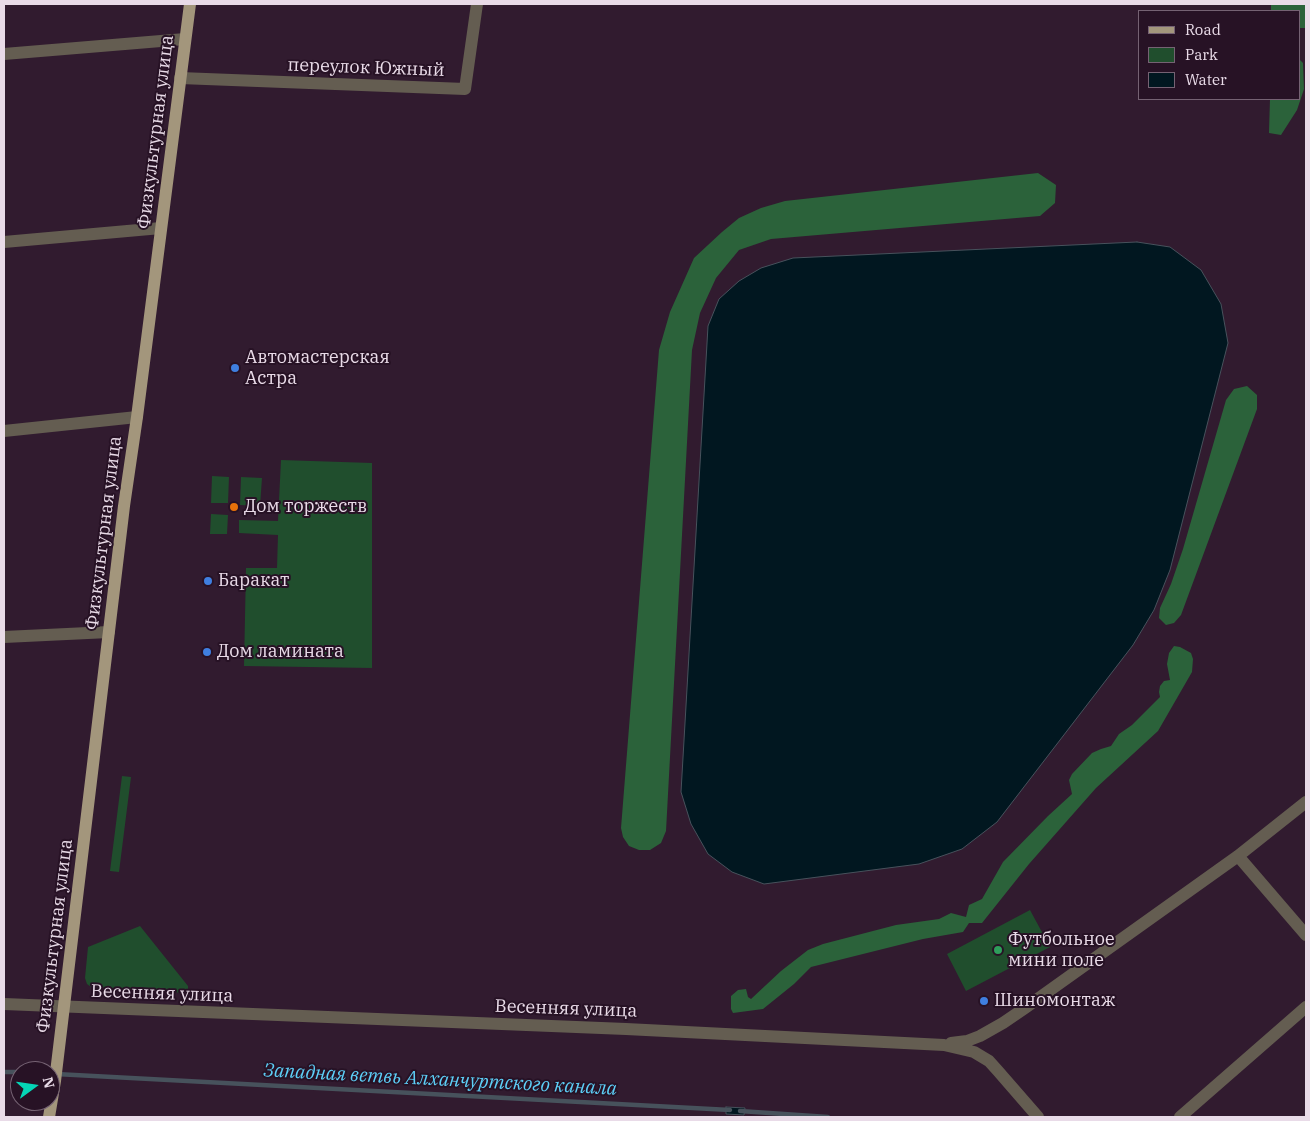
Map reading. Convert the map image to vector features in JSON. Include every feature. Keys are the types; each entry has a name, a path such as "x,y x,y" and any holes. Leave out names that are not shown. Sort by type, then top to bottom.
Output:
{"main road":[{"name":"Физкультурная улица","path":"49,1117 56,1074 124,506 190,4"}],"street":[{"name":"переулок Южный","path":"180,78 465,89 478,4"},
{"path":"4,54 186,39"},
{"path":"4,242 161,228"},
{"path":"4,431 137,417"},
{"path":"4,637 109,632"},
{"path":"944,1044 973,1039 1003,1023 1238,856 1306,802"},
{"path":"1238,856 1306,935"},
{"name":"Весенняя улица","path":"4,1004 944,1044 974,1052 988,1061 1038,1117"},
{"path":"1180,1117 1306,1007"}],"green space":[{"path":"1271,4 1306,4 1306,28 1300,28 1300,10 1271,10"},
{"path":"1300,60 1303,63 1304,89 1297,110 1281,135 1269,133 1270,100 1300,100"},
{"path":"1038,173 1056,185 1055,203 1040,216 771,239 739,250 716,278 700,313 692,350 666,831 661,843 650,850 639,850 629,846 623,837 621,828 659,350 670,312 694,258 739,218 761,208 785,201"},
{"path":"1247,386 1257,395 1257,409 1181,615 1174,623 1166,625 1159,618 1160,608 1171,584 1183,549 1226,400 1234,389"},
{"path":"281,460 372,463 372,668 244,666 246,568 277,568 278,535 239,533 239,520 278,521"},
{"path":"212,476 229,477 228,503 211,503"},
{"path":"241,477 262,478 260,506 240,505"},
{"path":"211,514 228,515 227,534 210,534"},
{"path":"1174,646 1191,653 1193,659 1192,672 1158,731 1096,788 1029,864 982,923 969,923 963,932 923,939 811,967 794,984 763,1009 733,1013 731,1009 731,996 738,990 746,989 748,997 751,999 781,971 808,950 823,944 896,925 939,919 951,913 966,917 969,905 982,899 1003,862 1072,794 1069,780 1072,774 1092,753 1111,746 1119,734 1132,725 1160,697 1160,686 1164,681 1170,680 1167,664 1169,653"},
{"path":"122,776 131,777 119,872 110,871"},
{"name":"Футбольное мини поле","path":"1030,910 1050,947 966,991 947,954"},
{"path":"140,926 188,986 186,993 91,987 87,984 85,978 88,947"}],"water":[{"path":"1137,242 1170,247 1201,270 1221,304 1228,343 1170,570 1154,610 1133,645 997,822 962,849 919,864 764,884 732,872 708,854 691,824 681,792 708,326 719,299 739,281 761,268 793,258"},
{"path":"726,1107 745,1108 744,1115 726,1114"}],"waterway":[{"name":"Западная ветвь Алханчуртского канала","path":"4,1072 10,1072"},
{"name":"Западная ветвь Алханчуртского канала","path":"60,1074 730,1110"},
{"name":"Западная ветвь Алханчуртского канала","path":"740,1111 828,1117"}],"place":[{"name":"Автомастерская Астра","path":"235,368"},
{"name":"Дом торжеств","path":"234,507"},
{"name":"Баракат","path":"208,581"},
{"name":"Дом ламината","path":"207,652"},
{"name":"Футбольное мини поле","path":"998,950"},
{"name":"Шиномонтаж","path":"984,1001"}]}
